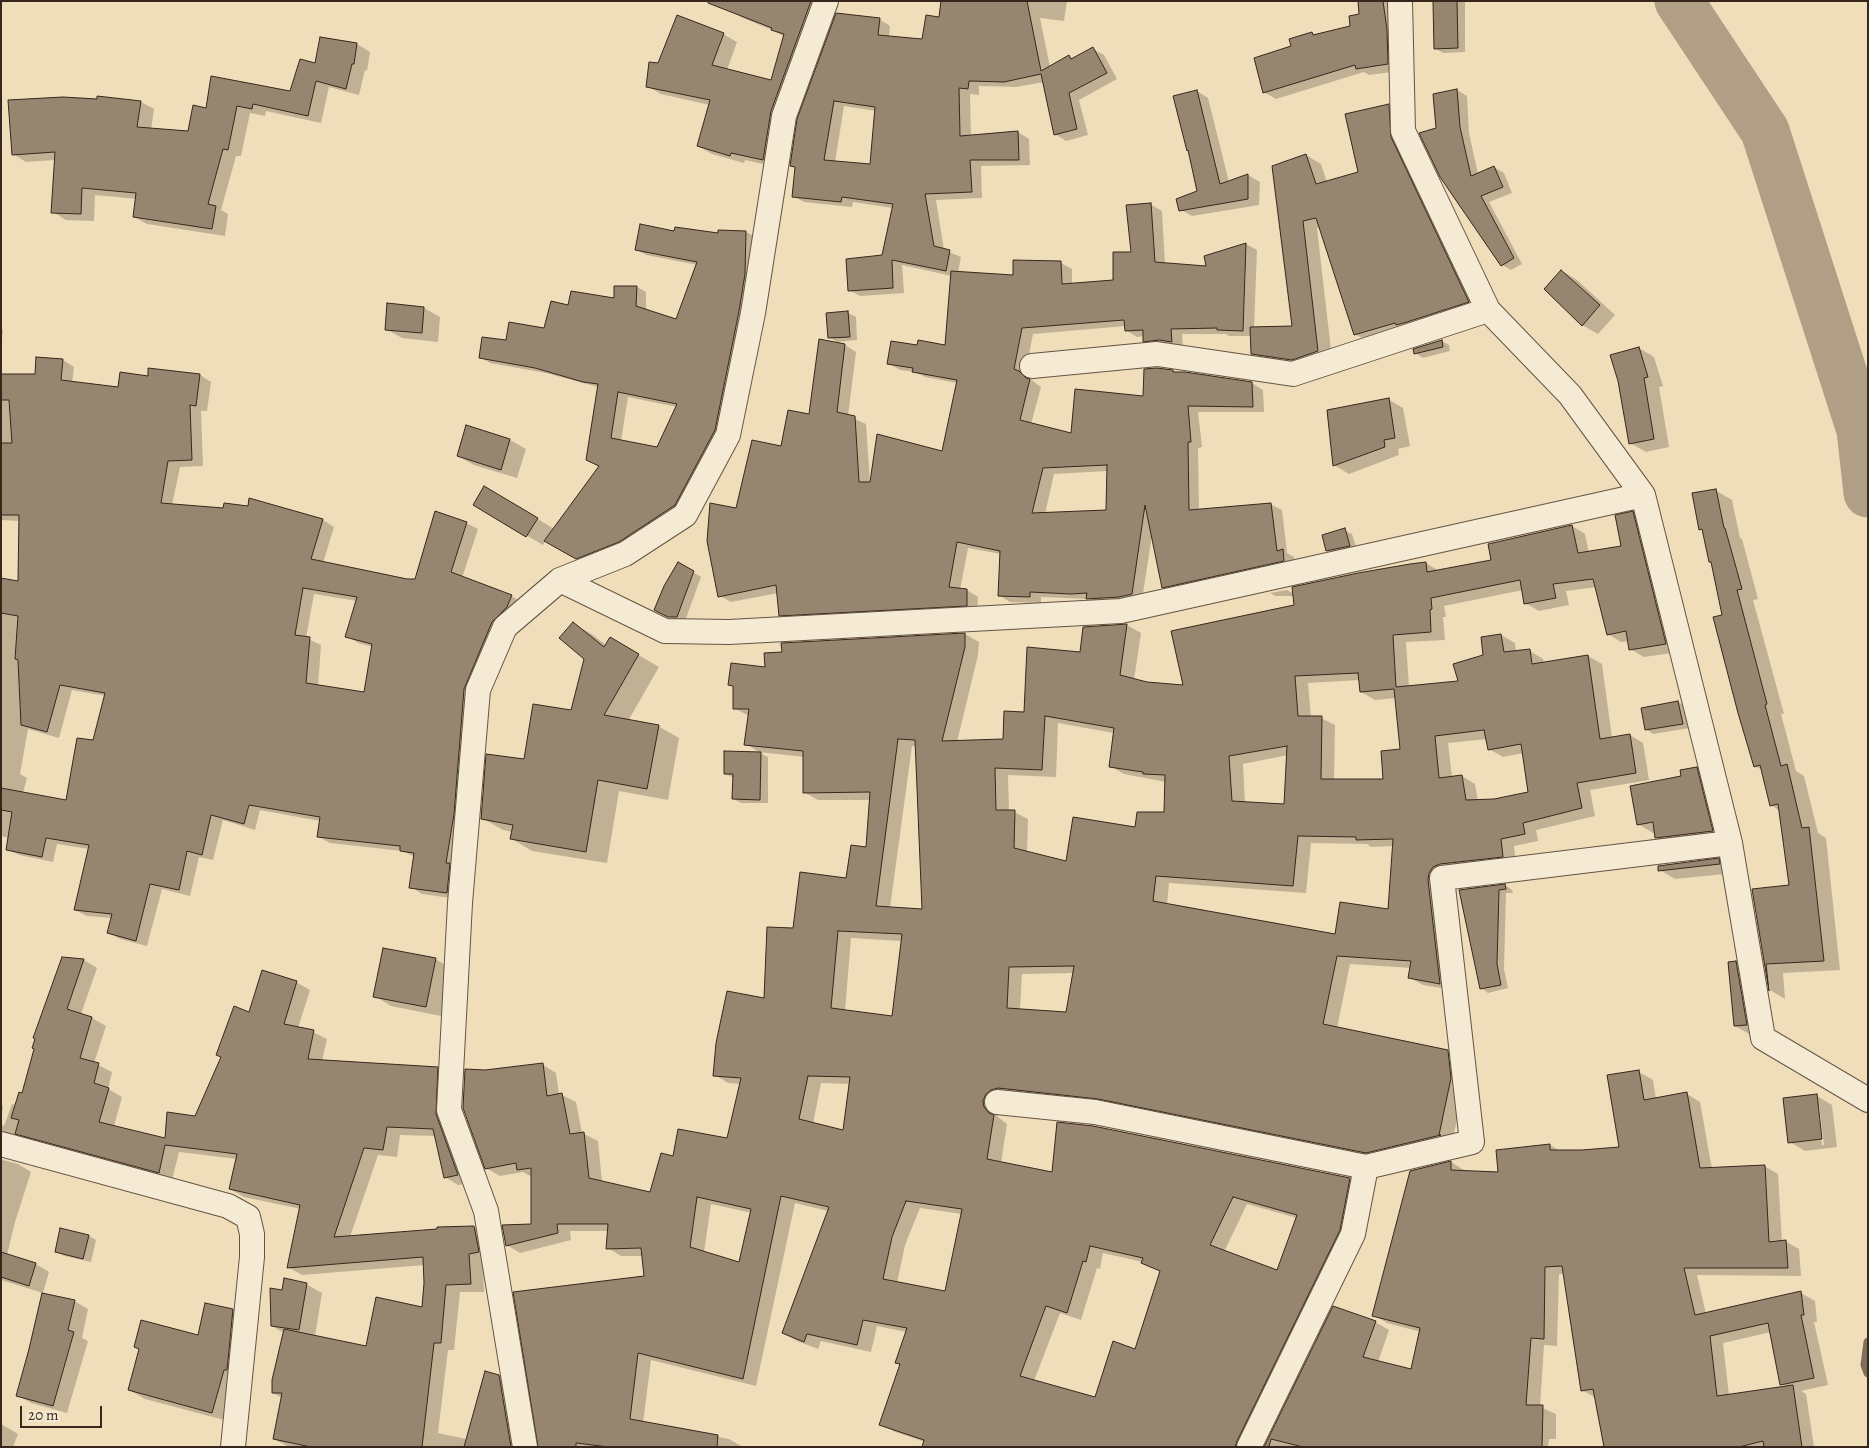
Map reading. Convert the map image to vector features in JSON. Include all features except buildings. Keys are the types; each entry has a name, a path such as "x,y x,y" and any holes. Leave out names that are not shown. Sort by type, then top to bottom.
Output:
{"street":[{"path":"526,1447 486,1211 449,1110 460,903 478,690 505,627 560,580 624,554 685,515 728,435 754,314 784,116 826,1"},
{"path":"1400,1 1403,131 1488,310 1570,395 1643,495 1730,843 1763,1038 1868,1100"},
{"path":"1032,366 1157,354 1293,374 1488,310"},
{"path":"560,580 665,631 728,632 1121,611 1643,495"},
{"path":"998,1102 1095,1112 1366,1167 1472,1142 1442,878 1730,843"},
{"path":"1,1144 228,1206 248,1217 252,1234 252,1257 233,1447"},
{"path":"1249,1447 1352,1234 1366,1167"}],"waterway":[{"path":"1679,1 1765,131 1861,430 1868,493"},
{"path":"1868,1342 1865,1365 1868,1373"}]}
